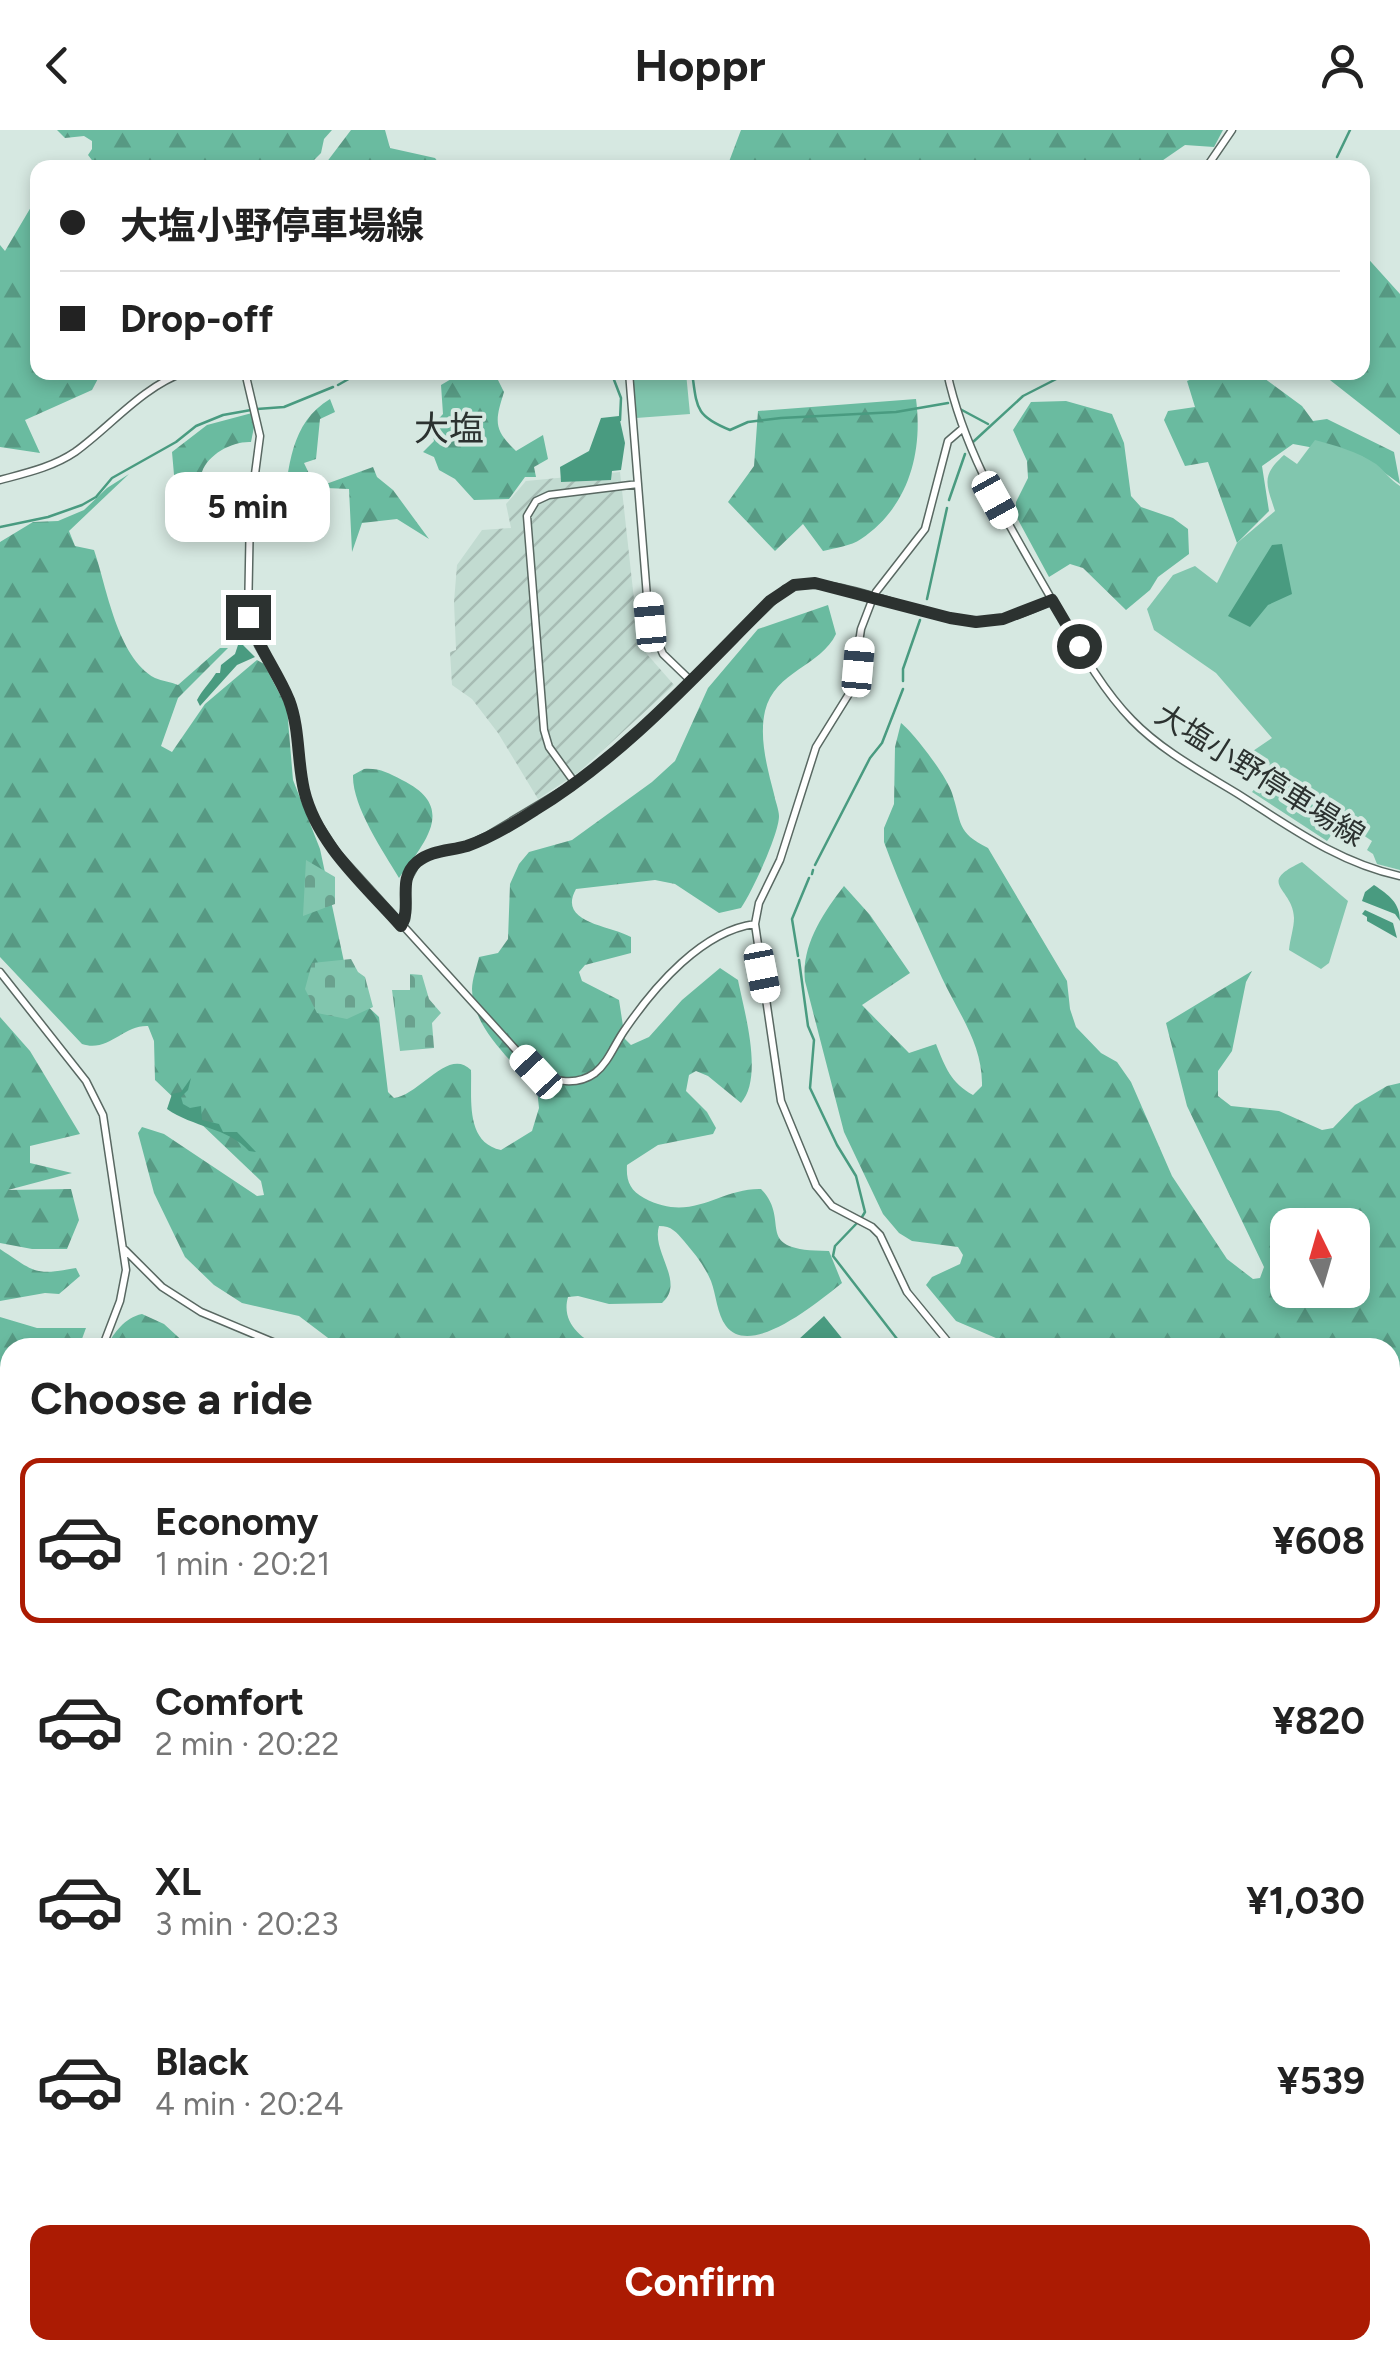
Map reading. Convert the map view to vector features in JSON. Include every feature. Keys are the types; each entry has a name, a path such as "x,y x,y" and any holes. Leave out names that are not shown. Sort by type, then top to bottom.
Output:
{"street":[{"path":"1211,160 1232,130"},
{"path":"0,480 44,468 72,454 170,380"},
{"path":"247,380 260,436 250,512 248,617 258,645 289,700 296,724 304,791 313,816 337,853 536,1072 552,1080 571,1082 587,1078 602,1066 642,1007 706,942 724,931 755,924"},
{"path":"629,380 652,635 663,654 690,680"},
{"name":"大塩小野停車場線","path":"949,380 962,429 983,479 1105,687 1151,737 1182,760 1334,853 1365,867 1400,876"},
{"path":"876,592 925,530 948,440 962,429"},
{"path":"575,783 550,747 542,722 527,516 536,501 549,495 638,484"},
{"path":"401,926 406,919 405,884 417,862 432,853 468,846 575,783 630,740 770,601 794,585 826,585 963,621 1003,619 1052,600"},
{"path":"871,603 861,629 852,689 816,747 780,860 759,902 755,924 781,1101 816,1186 832,1206 872,1227 880,1236 908,1292 945,1338"},
{"path":"0,972 99,1104 108,1139 125,1282 105,1338"},
{"path":"124,1249 162,1287 179,1298 201,1312 263,1338"}],"shaded area":[{"path":"619,416 625,443 621,470 612,471 611,480 561,482 560,467 589,451 601,418"},
{"path":"620,472 639,645 674,685 579,772 538,799 498,733 472,699 452,685 450,652 456,650 457,565 482,530 511,528 506,504 526,481"},
{"path":"1282,544 1292,594 1268,605 1250,627 1228,616 1272,545"},
{"path":"238,645 255,657 237,665 200,706 199,696 220,673 221,665 235,654"},
{"path":"1374,885 1393,900 1400,921 1395,914 1362,901"},
{"path":"1365,910 1393,923 1397,938 1367,921 1362,914"},
{"path":"191,1078 181,1097 183,1104 190,1108 201,1106 202,1120 219,1124 223,1132 237,1132 256,1152 167,1109 172,1094 181,1092"},
{"path":"824,1316 842,1338 800,1338"}],"green space":[{"path":"57,130 332,130 314,160 92,160 88,155 92,141 84,136 65,138"},
{"path":"351,130 385,130 390,148 437,160 328,160"},
{"path":"741,130 1223,130 1214,147 1185,145 1163,160 730,160"},
{"path":"30,209 30,380 97,380 92,390 25,420 40,453 0,447 0,245 5,251"},
{"path":"1370,261 1400,294 1400,435 1330,380 1370,380"},
{"path":"449,380 498,380 504,392 498,424 503,437 516,451 543,435 548,459 534,467 536,477 525,477 509,499 474,500 455,479 439,470 434,457 423,452 434,441 431,427 443,414 441,385"},
{"path":"633,380 687,380 690,414 636,418"},
{"path":"1267,380 1302,406 1313,421 1327,419 1394,452 1400,484 1363,457 1293,444 1262,466 1269,511 1237,543 1208,462 1185,466 1164,420 1168,411 1195,407 1187,381"},
{"path":"330,399 335,412 320,419 316,459 304,463 314,484 326,484 373,467 429,539 397,519 362,523 352,552 349,489 326,488 318,500 301,492 293,500 298,514 287,522 282,516 298,435 316,409"},
{"path":"916,399 917,439 909,477 891,511 857,541 823,551 803,524 775,551 728,502 754,466 758,411"},
{"path":"1066,401 1112,414 1124,443 1131,496 1141,507 1173,518 1188,529 1189,554 1158,577 1150,590 1126,610 1083,568 1070,564 1049,577 1016,516 1016,502 1028,478 1027,461 1013,430 1031,402"},
{"path":"252,413 255,422 251,442 222,450 202,472 175,486 172,452 207,425"},
{"path":"1315,440 1369,459 1400,486 1400,870 1377,864 1367,850 1372,841 1342,821 1327,841 1252,792 1263,779 1247,755 1272,738 1216,673 1154,630 1147,609 1173,575 1195,566 1217,583 1237,543 1275,511 1267,480 1272,469 1284,455 1297,464"},
{"path":"129,474 69,531 75,546 94,550 115,620 131,654 155,678 178,685 220,648 228,648 178,698 161,746 172,752 205,704 257,660 264,664 287,708 293,780 320,849 350,990 379,1017 388,1092 394,1098 404,1095 443,1068 462,1064 471,1070 471,1106 476,1129 489,1145 501,1150 532,1131 539,1108 537,1089 487,1031 474,1003 472,985 479,957 498,953 508,939 510,884 519,864 529,852 572,840 675,761 708,688 758,629 828,605 836,634 820,654 778,687 765,711 765,752 779,816 764,863 741,908 719,913 675,884 655,880 576,889 572,900 579,916 631,937 631,953 585,965 579,972 582,981 619,1000 625,1039 631,1045 649,1037 682,1000 720,968 738,980 752,1061 748,1092 741,1103 708,1076 696,1071 689,1075 686,1091 707,1112 716,1128 713,1134 658,1145 627,1165 632,1188 644,1198 677,1207 761,1189 770,1201 781,1240 804,1250 829,1251 842,1283 785,1324 751,1336 737,1334 723,1321 711,1281 699,1260 676,1232 659,1226 659,1246 671,1286 668,1295 662,1303 609,1304 568,1297 567,1314 585,1338 328,1338 299,1316 242,1303 214,1285 185,1257 154,1193 138,1133 142,1127 164,1134 257,1196 264,1195 261,1181 155,1080 154,1041 148,1026 100,1045 82,1044 0,957 0,542 33,522 58,521 84,510"},
{"path":"901,723 944,777 965,831 988,848 1067,981 1076,1027 1101,1053 1117,1062 1131,1082 1172,1176 1227,1259 1253,1279 1260,1278 1264,1267 1187,1106 1166,1023 1252,971 1246,982 1232,1051 1218,1071 1218,1096 1231,1106 1279,1111 1322,1130 1333,1128 1355,1105 1387,1086 1400,1083 1400,1338 996,1338 956,1321 926,1285 932,1277 960,1264 963,1255 958,1247 912,1241 899,1233 883,1214 844,1132 805,981 810,943 844,886 870,915 910,973 862,1005 909,1053 936,1044 959,1085 973,1095 982,1086 974,1043 897,877 884,842 884,828 894,804 895,747"},
{"path":"375,769 402,780 429,802 431,825 426,838 399,878 358,800 353,775"},
{"path":"306,860 335,877 335,904 303,916"},
{"path":"1302,862 1348,901 1329,963 1321,969 1289,950 1294,918 1279,881 1288,869"},
{"path":"351,959 365,977 373,1007 347,1019 317,1013 305,989 312,963"},
{"path":"410,974 422,975 429,999 441,1013 432,1023 434,1048 400,1051 392,990 410,990"},
{"path":"0,1017 30,1051 80,1134 30,1146 30,1163 72,1173 8,1190 71,1189 79,1220 67,1249 32,1249 0,1243"},
{"path":"0,1249 35,1270 76,1268 80,1276 59,1294 0,1301"},
{"path":"142,1314 164,1324 179,1338 112,1338 125,1322"},
{"path":"0,1317 37,1328 86,1328 82,1338 0,1338"}],"waterway":[{"path":"1337,157 1350,130"},
{"path":"338,385 347,380"},
{"path":"614,380 621,398 620,420"},
{"path":"693,380 704,415 730,430 748,422 896,412 948,403"},
{"path":"973,442 1023,396 1054,380"},
{"path":"257,409 284,407 333,387"},
{"path":"960,409 988,424"},
{"path":"0,527 82,505 96,497 112,478 176,442 196,426 223,415 251,410"},
{"path":"949,500 965,454"},
{"path":"927,599 947,508"},
{"path":"903,681 903,669 920,620"},
{"path":"815,865 870,758 882,743 903,689"},
{"path":"812,874 813,870"},
{"path":"798,956 792,919 809,878"},
{"path":"799,960 808,1026 814,1040 810,1088 856,1176 865,1212 862,1217"},
{"path":"857,1223 835,1246 833,1256 896,1338"}],"district":[{"name":"大塩","path":"449,429"}],"route":[{"path":"248,617 258,645 289,700 296,724 304,791 313,816 337,853 401,926 406,919 405,884 417,862 432,853 468,846 534,811 575,783 630,740 777,594 794,585 815,583 963,621 1003,619 1052,600 1079,646"}]}
